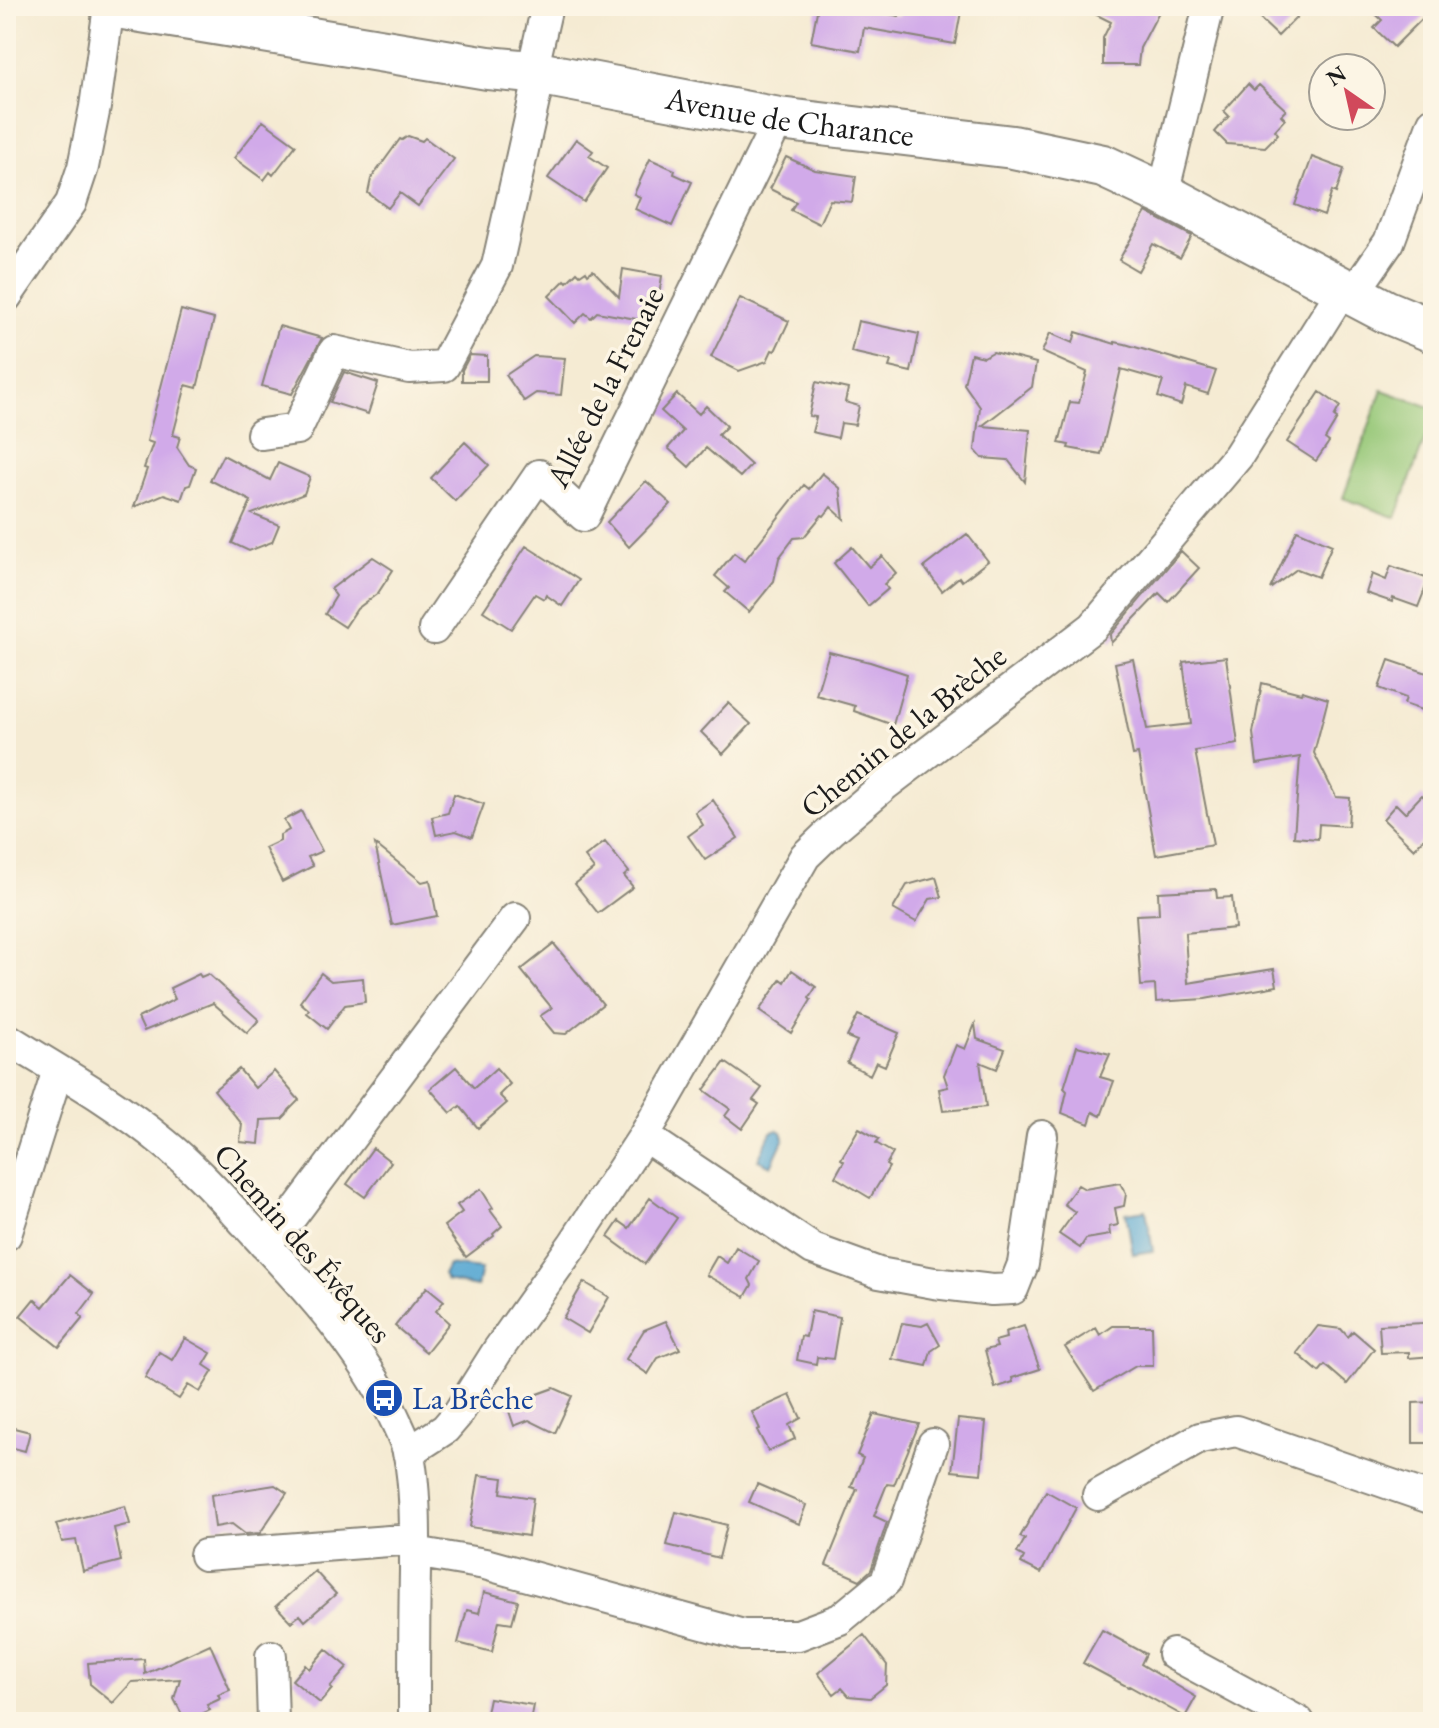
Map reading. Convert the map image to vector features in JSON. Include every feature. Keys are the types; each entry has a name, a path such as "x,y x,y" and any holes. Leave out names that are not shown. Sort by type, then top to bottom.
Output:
{"street":[{"name":"Avenue de Charance","path":"110,6 488,68 536,73 779,119 1013,147 1103,166 1163,194 1387,312 1433,331"},
{"path":"6,297 71,203 83,167 95,107 110,6"},
{"path":"262,434 297,429 334,351 409,368 444,366 497,266 547,6"},
{"path":"1163,194 1209,6"},
{"name":"Allée de la Frenaie","path":"434,629 539,475 584,516 779,119"},
{"name":"Chemin de la Brèche","path":"408,1453 445,1429 457,1415 498,1350 574,1243 644,1136 805,856 885,785 1093,627 1238,456 1348,291 1389,242 1433,122"},
{"path":"264,1244 292,1216 515,918"},
{"name":"Chemin des Évêques","path":"6,1038 88,1088 163,1141 202,1178 330,1319 384,1398 408,1453 412,1480 415,1546 414,1722"},
{"path":"6,1235 58,1070"},
{"path":"644,1136 813,1249 879,1273 992,1290 1013,1289 1023,1264 1042,1136"},
{"path":"1098,1495 1200,1438 1236,1431 1433,1499"},
{"path":"205,1555 415,1546 743,1635 798,1635 840,1619 886,1581 933,1444"},
{"path":"1173,1654 1299,1722"},
{"path":"271,1656 273,1722"}],"green space":[{"path":"1382,390 1433,408 1433,417 1396,518 1343,498"}],"water":[{"path":"778,1130 784,1138 771,1166 758,1160 771,1132"},
{"path":"1146,1210 1153,1251 1133,1254 1126,1213"},
{"path":"448,1265 481,1269 477,1287 447,1281 443,1275"}],"building":[{"path":"818,6 849,6 899,16 900,6 962,6 955,44 864,28 860,51 811,42"},
{"path":"1079,6 1162,6 1140,48 1138,65 1103,65 1103,38 1111,22"},
{"path":"1274,6 1308,6 1278,36 1260,19"},
{"path":"1367,6 1433,8 1394,47 1374,28 1382,20"},
{"path":"1248,84 1254,90 1259,85 1286,110 1281,115 1285,119 1275,130 1278,134 1265,147 1227,144 1215,132 1229,116 1224,111"},
{"path":"263,121 296,145 273,175 270,172 264,180 234,158"},
{"path":"408,136 422,141 425,138 454,159 418,206 400,193 388,208 368,193 371,179 400,139"},
{"path":"576,139 593,151 589,156 607,168 584,202 548,178"},
{"path":"786,157 815,170 856,176 852,202 830,200 819,224 791,210 796,202 770,189"},
{"path":"1312,157 1344,169 1336,193 1332,191 1324,216 1295,205"},
{"path":"650,159 692,182 672,226 635,209 640,197 634,194"},
{"path":"1146,212 1192,236 1180,258 1153,244 1138,271 1119,260"},
{"path":"623,269 662,276 656,315 643,313 642,320 597,312 591,318 585,313 575,323 549,296 577,272 580,275 586,271 588,274 593,270 619,297"},
{"path":"740,298 789,321 767,361 739,371 711,357"},
{"path":"181,310 214,319 197,388 186,385 173,435 180,437 177,447 189,465 196,468 181,500 164,494 134,507 147,469 144,468 153,443 147,441"},
{"path":"858,321 919,334 911,372 889,367 891,361 851,352"},
{"path":"279,326 322,338 292,394 262,386"},
{"path":"1076,332 1216,371 1208,394 1186,387 1181,405 1158,397 1163,381 1121,369 1101,454 1068,448 1069,445 1059,443 1070,402 1079,403 1087,372 1042,352 1050,333 1073,343"},
{"path":"993,352 1036,363 1032,387 982,426 1030,430 1025,482 1008,460 982,458 975,450 980,407 964,384 971,354 984,357"},
{"path":"470,355 487,356 487,381 462,381 462,370"},
{"path":"534,356 565,358 561,395 536,393 524,401 506,375"},
{"path":"344,372 378,383 368,414 330,402"},
{"path":"816,382 848,389 845,402 859,406 855,425 841,423 838,438 812,432 816,417 809,416"},
{"path":"1320,392 1340,406 1334,417 1337,419 1325,439 1329,442 1316,461 1287,442"},
{"path":"677,394 699,414 706,406 727,426 718,435 751,465 740,477 706,448 689,467 668,448 683,431 661,411"},
{"path":"465,442 489,465 455,501 431,478"},
{"path":"223,455 270,480 278,463 310,477 304,494 252,514 279,525 272,542 249,551 232,543 251,501 210,480"},
{"path":"822,473 840,488 844,519 831,507 804,537 794,538 779,558 774,581 749,612 725,592 729,588 715,576 734,553 744,561 804,485 809,489"},
{"path":"646,481 671,504 629,547 607,522"},
{"path":"1297,530 1332,545 1318,577 1297,569 1270,589"},
{"path":"967,534 988,561 962,581 959,577 942,591 924,567"},
{"path":"526,546 579,580 562,606 546,595 544,599 535,594 511,629 483,611"},
{"path":"852,547 869,567 882,556 896,573 884,584 888,589 868,606 834,563"},
{"path":"1181,551 1199,568 1168,602 1159,593 1111,643 1110,635"},
{"path":"373,557 393,570 378,593 357,609 345,627 325,614 336,596 331,589"},
{"path":"1391,566 1429,579 1418,607 1366,593 1372,574 1386,580"},
{"path":"829,652 907,674 893,725 854,711 855,706 816,695"},
{"path":"1226,657 1238,744 1195,751 1213,845 1156,855 1138,754 1133,755 1115,663 1133,659 1147,729 1191,724 1183,662"},
{"path":"1389,660 1433,675 1433,714 1404,704 1406,698 1379,688"},
{"path":"1262,683 1328,699 1314,753 1336,797 1350,798 1348,826 1319,824 1318,839 1294,837 1300,757 1257,764 1253,733"},
{"path":"728,703 751,724 723,754 701,732"},
{"path":"454,794 484,804 472,837 456,831 436,835 432,817 448,813"},
{"path":"1422,795 1433,806 1433,829 1414,849 1383,819 1396,804 1405,813"},
{"path":"713,800 738,838 705,860 688,836 703,825 695,812"},
{"path":"301,811 322,851 308,857 313,866 282,882 265,848 280,841 280,835 289,830 284,820"},
{"path":"605,842 629,872 624,876 633,887 598,913 575,884 594,869 585,857"},
{"path":"375,844 422,882 430,880 437,916 392,925"},
{"path":"936,877 942,897 930,899 916,922 893,909 907,885"},
{"path":"1216,889 1217,898 1232,897 1235,928 1185,933 1188,983 1274,969 1277,986 1205,999 1156,1002 1155,985 1141,986 1136,915 1159,914 1158,892"},
{"path":"554,944 603,1004 566,1034 554,1033 540,1016 552,1008 521,970"},
{"path":"792,970 816,987 791,1033 759,1011 781,979 785,982"},
{"path":"321,973 331,981 363,978 365,1002 345,1005 327,1029 307,1013 309,1010 300,1002"},
{"path":"199,974 201,977 208,974 259,1020 247,1033 213,1003 144,1031 138,1018 175,999 170,988"},
{"path":"858,1015 899,1033 885,1066 876,1062 870,1075 847,1063 857,1041 847,1037"},
{"path":"975,1024 977,1039 1005,1049 997,1069 980,1062 986,1107 943,1111 939,1089 948,1087 944,1075 956,1045 965,1049"},
{"path":"1077,1046 1110,1054 1100,1077 1114,1081 1101,1116 1093,1112 1089,1124 1062,1113 1067,1091 1064,1088"},
{"path":"725,1062 762,1088 753,1100 759,1104 742,1129 725,1116 730,1109 704,1090"},
{"path":"456,1067 474,1088 496,1068 510,1084 499,1095 507,1103 478,1128 460,1106 451,1113 430,1089"},
{"path":"239,1069 255,1088 274,1071 299,1100 282,1119 261,1120 259,1144 240,1142 242,1124 214,1090"},
{"path":"859,1128 879,1139 876,1143 893,1153 886,1165 889,1167 870,1198 835,1177 844,1161 841,1159"},
{"path":"373,1148 391,1162 365,1197 347,1184"},
{"path":"1120,1183 1126,1194 1124,1206 1115,1208 1118,1225 1109,1227 1110,1235 1086,1239 1080,1248 1059,1234 1075,1212 1064,1204 1078,1185 1085,1189"},
{"path":"481,1189 493,1208 490,1210 502,1226 466,1257 444,1226 462,1212 457,1205"},
{"path":"650,1198 677,1218 645,1264 608,1237 619,1221 629,1228"},
{"path":"736,1247 759,1261 749,1279 752,1285 745,1297 706,1275 717,1256 727,1263"},
{"path":"70,1275 94,1294 79,1314 83,1318 59,1347 20,1316 34,1299 43,1307"},
{"path":"584,1282 609,1297 588,1333 563,1318"},
{"path":"427,1287 444,1301 436,1311 449,1323 426,1352 395,1326"},
{"path":"811,1311 840,1317 833,1359 817,1357 816,1364 797,1360 801,1336 806,1337"},
{"path":"666,1321 680,1349 658,1358 648,1374 626,1359 644,1330"},
{"path":"902,1323 922,1326 928,1323 940,1345 931,1351 927,1366 892,1359"},
{"path":"1424,1323 1424,1330 1433,1330 1433,1356 1409,1358 1409,1352 1381,1353 1379,1325"},
{"path":"1024,1326 1040,1369 1012,1378 1013,1382 995,1388 985,1350 997,1347 995,1341 1006,1338 1005,1332"},
{"path":"1113,1326 1152,1326 1153,1366 1136,1366 1094,1391 1065,1347 1096,1328 1100,1335"},
{"path":"1318,1326 1341,1329 1348,1337 1353,1331 1374,1349 1347,1384 1325,1365 1319,1372 1297,1353"},
{"path":"185,1338 211,1353 204,1365 213,1371 200,1392 188,1385 179,1399 145,1378 159,1352 172,1360"},
{"path":"554,1388 572,1396 555,1433 529,1420 514,1426 507,1405"},
{"path":"790,1395 801,1418 789,1425 795,1439 768,1451 752,1412"},
{"path":"1433,1402 1433,1443 1413,1443 1413,1403"},
{"path":"874,1414 919,1424 894,1485 887,1484 874,1516 887,1522 871,1570 860,1580 826,1565 857,1489 851,1487 863,1458 857,1455"},
{"path":"958,1419 986,1422 981,1474 952,1471"},
{"path":"6,1426 30,1432 25,1451 6,1446"},
{"path":"479,1475 503,1478 501,1493 533,1498 528,1536 470,1527"},
{"path":"757,1484 806,1505 799,1524 749,1502"},
{"path":"275,1485 287,1493 260,1533 245,1534 232,1524 215,1527 211,1495"},
{"path":"1046,1491 1076,1508 1041,1573 1021,1563 1024,1557 1017,1553 1025,1539 1020,1537"},
{"path":"125,1506 130,1524 114,1528 121,1561 83,1571 76,1540 62,1542 56,1524"},
{"path":"676,1512 727,1525 719,1558 667,1545"},
{"path":"315,1571 336,1594 305,1621 300,1615 291,1622 276,1606"},
{"path":"484,1592 518,1601 512,1623 499,1621 492,1652 458,1643 467,1610 479,1613"},
{"path":"1102,1630 1146,1654 1141,1664 1196,1697 1185,1717 1083,1663"},
{"path":"864,1635 887,1665 886,1685 870,1698 849,1696 842,1688 834,1694 818,1673"},
{"path":"210,1644 230,1690 207,1705 210,1710 186,1722 174,1699 180,1679 132,1682 113,1703 90,1684 88,1663 144,1659 145,1674"},
{"path":"326,1649 348,1667 320,1703 292,1680 305,1665 309,1669"},
{"path":"489,1698 533,1705 530,1722 484,1722"}],"place":[{"name":"La Brêche","path":"384,1398"}]}
